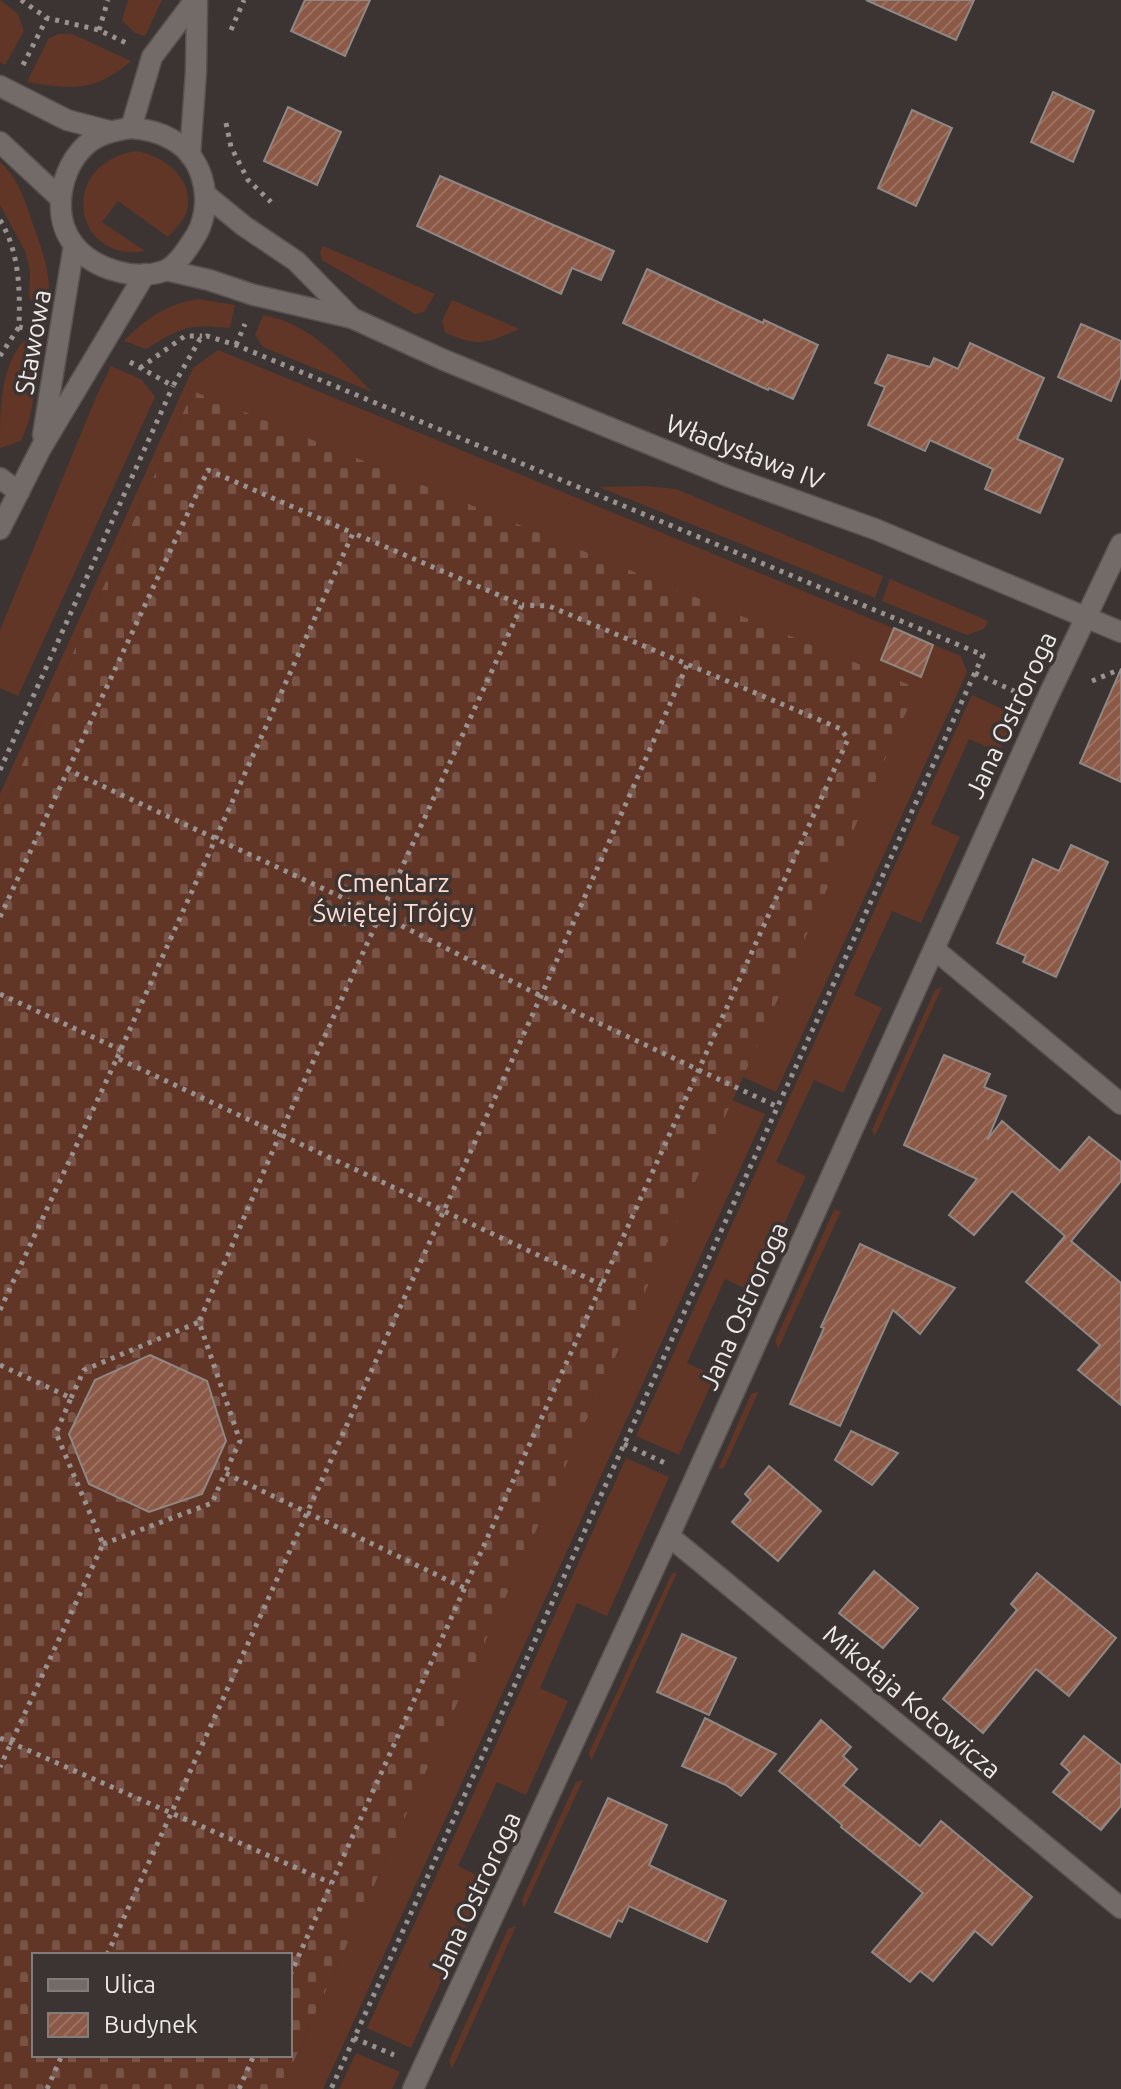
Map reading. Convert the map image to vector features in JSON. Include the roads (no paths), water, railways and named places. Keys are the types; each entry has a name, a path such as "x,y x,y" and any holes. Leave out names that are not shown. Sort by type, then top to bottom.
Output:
{"street":[{"path":"131,128 152,57 196,0"},
{"path":"190,155 196,71 196,0"},
{"path":"5,88 67,120 109,131 131,128 148,130 173,140 190,155 201,173 206,195 204,217 195,238 166,270 145,274 119,272 94,262 74,245 67,231 60,198 71,163 87,144 109,131"},
{"path":"0,142 60,198"},
{"name":"Władysława IV","path":"206,195 244,226 296,261 352,318"},
{"name":"Stawowa","path":"41,448 74,245"},
{"name":"Władysława IV","path":"166,270 352,318 444,360 730,477 875,529 1121,632"},
{"name":"Stawowa","path":"0,529 41,448 145,274"},
{"path":"0,478 19,492"},
{"name":"Jana Ostroroga","path":"413,2089 1121,544"},
{"path":"934,949 1121,1104"},
{"name":"Mikołaja Kotowicza","path":"669,1536 1121,1908"}],"park label":[{"name":"Cmentarz Świętej Trójcy","path":"393,898"}]}
